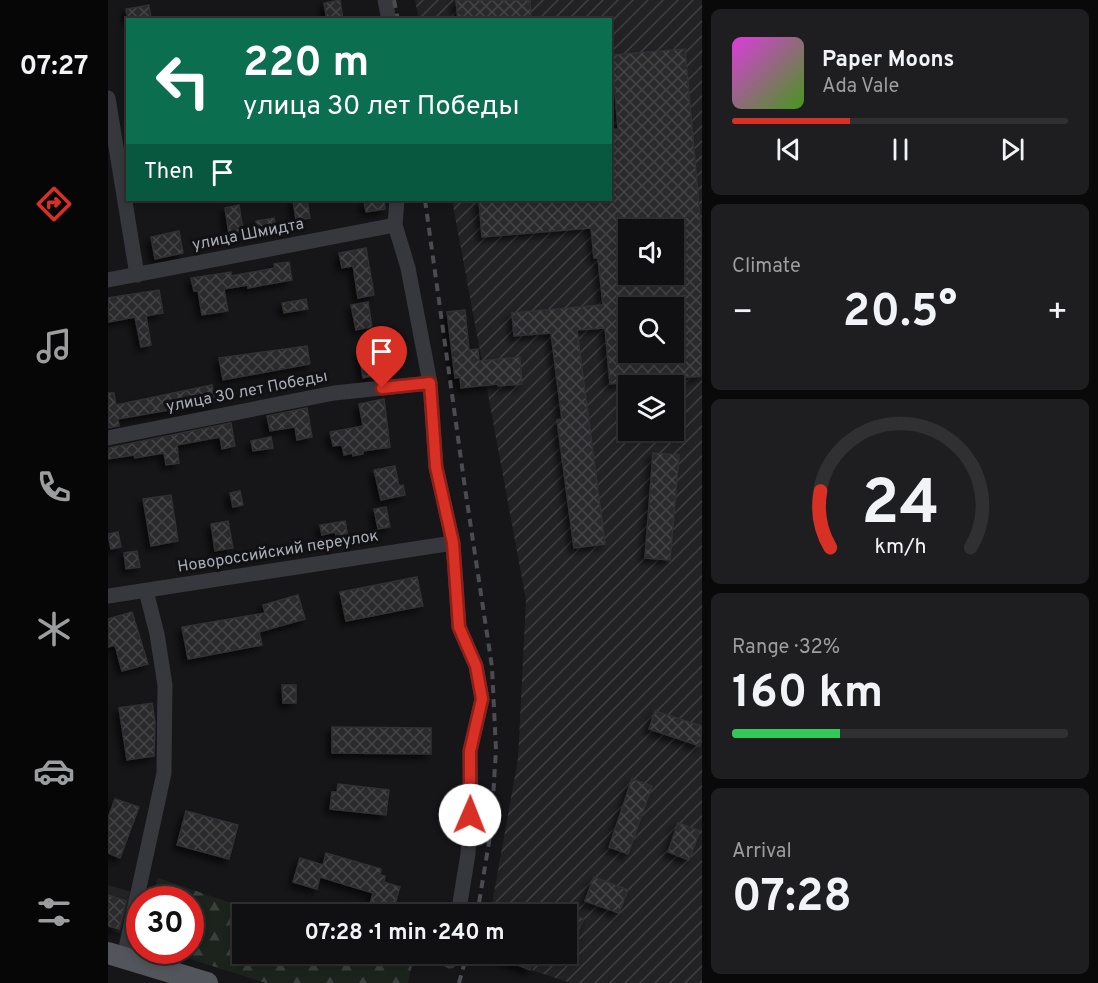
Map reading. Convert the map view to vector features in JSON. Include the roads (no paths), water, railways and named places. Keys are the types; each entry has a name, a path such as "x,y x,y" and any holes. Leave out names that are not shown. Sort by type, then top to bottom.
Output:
{"main road":[{"path":"116,955 207,983"}],"street":[{"path":"385,0 389,18"},
{"path":"108,98 137,275"},
{"path":"397,201 395,225 408,268 430,383 436,467 453,543 459,627 476,666 482,699 470,751 471,796 468,854 460,904"},
{"name":"улица Шмидта","path":"108,280 395,225"},
{"name":"улица 30 лет Победы","path":"108,438 334,393 430,383"},
{"name":"Новороссийский переулок","path":"108,596 453,543"},
{"path":"116,955 164,773 165,685 157,634 146,591"}],"railway":[{"path":"394,0 398,18"},
{"path":"425,201 492,667 496,750 491,830 479,904"},
{"path":"459,983 464,964"}]}
